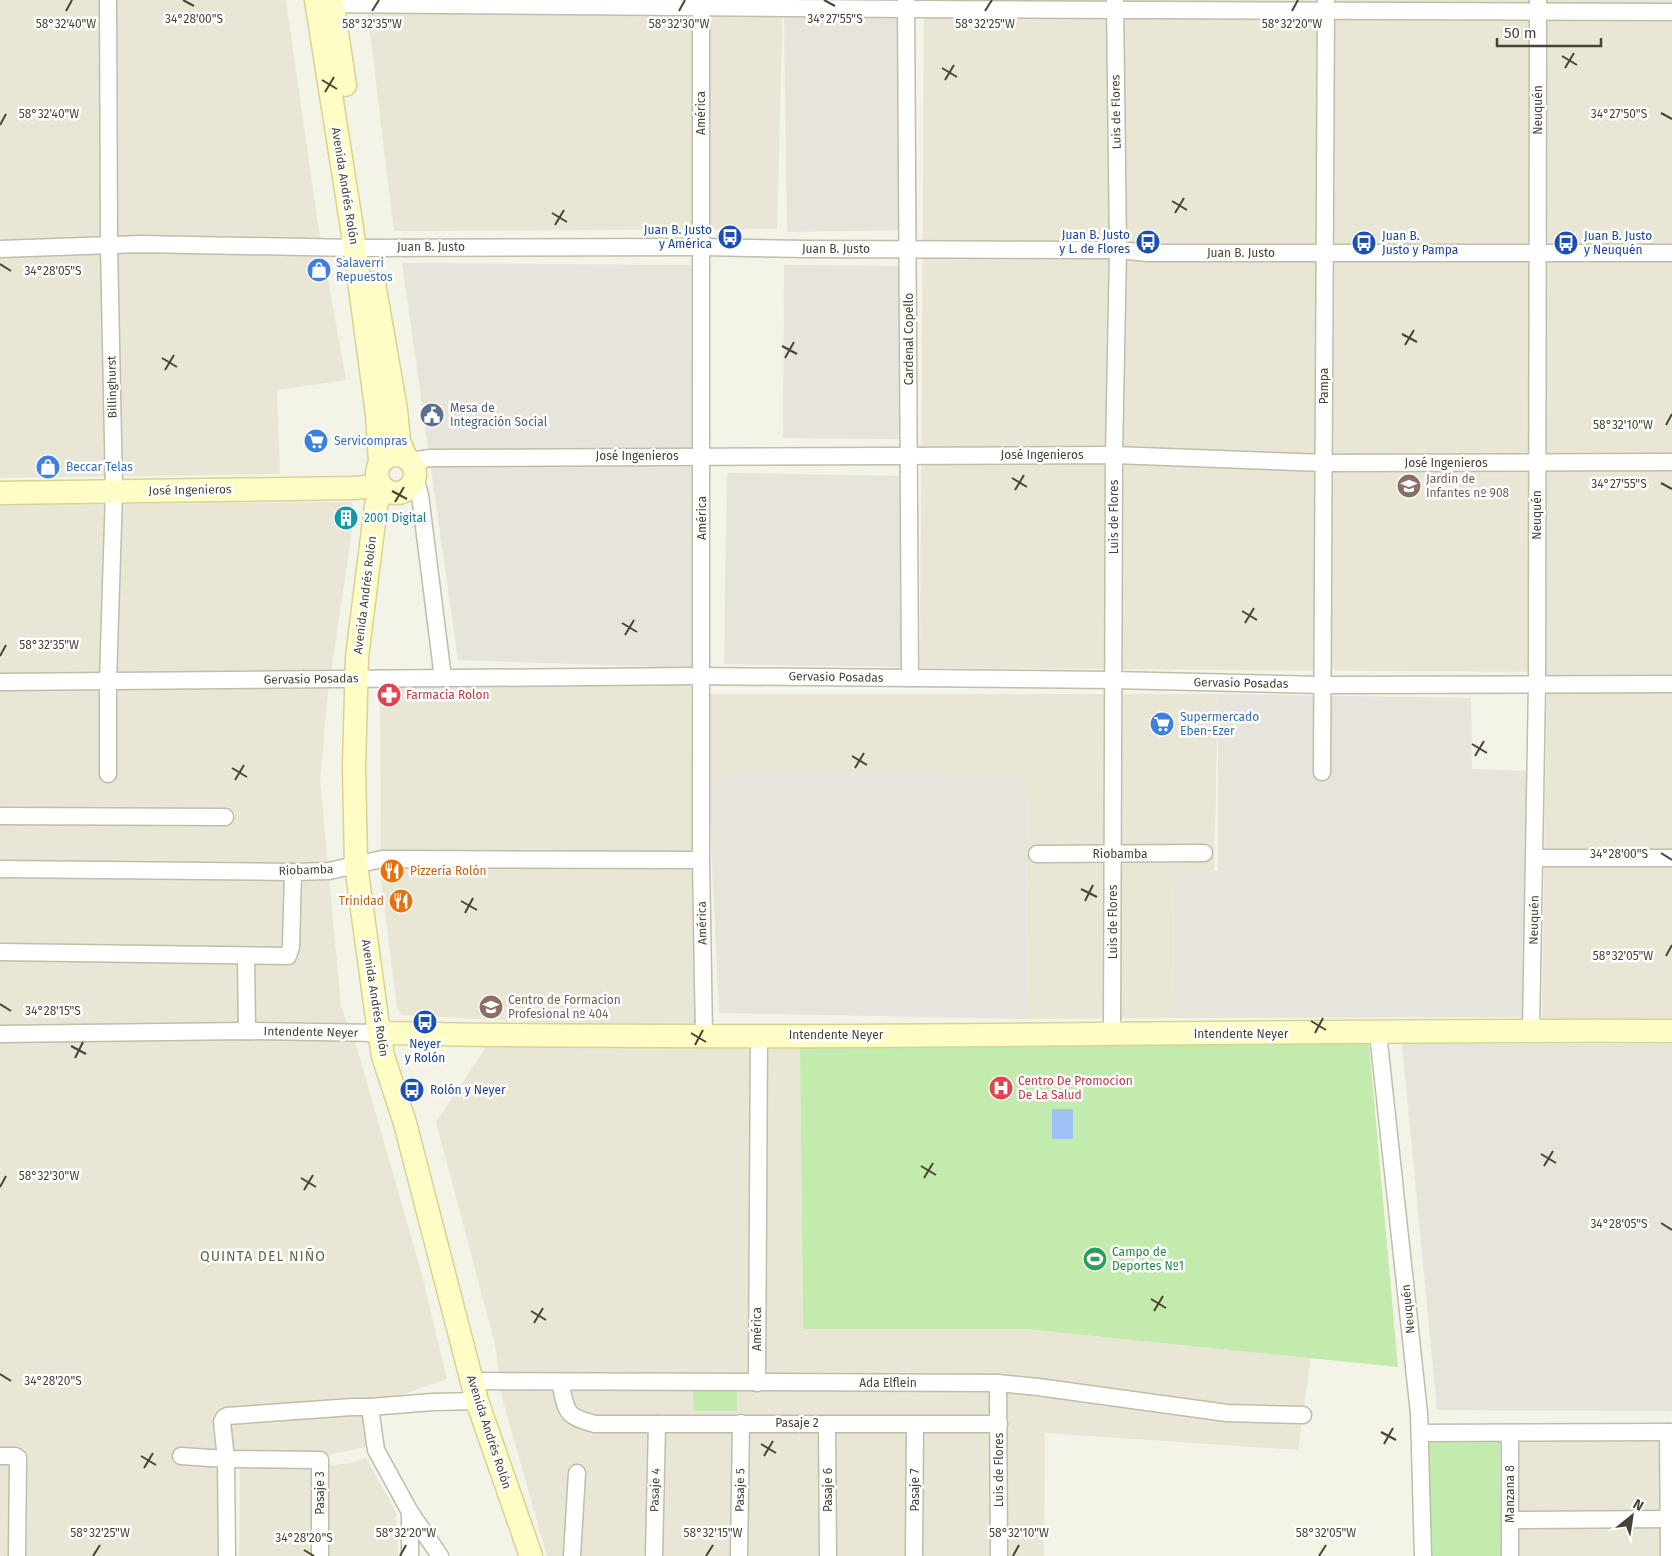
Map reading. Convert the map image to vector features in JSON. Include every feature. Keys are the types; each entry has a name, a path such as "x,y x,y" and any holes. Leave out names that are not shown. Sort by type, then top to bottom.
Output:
{"main road":[{"name":"Avenida Andrés Rolón","path":"324,2 362,248 400,441 411,465 412,486 403,492 385,489 377,478 380,462 377,414 362,248"},
{"path":"380,462 388,456 396,454 411,465"},
{"name":"Avenida Andrés Rolón","path":"385,489 376,510 355,679 356,865 383,1056 405,1123 474,1391 531,1556"},
{"name":"José Ingenieros","path":"0,493 114,490 385,489"},
{"name":"Intendente Neyer","path":"380,1033 759,1036 1672,1031"}],"street":[{"name":"Billinghurst","path":"108,0 109,245 114,490 108,681 108,774"},
{"path":"324,2 1538,6 1672,12"},
{"name":"América","path":"701,3 701,860 704,1036"},
{"name":"Cardenal Copello","path":"906,5 909,250 910,678"},
{"name":"Luis de Flores","path":"1112,1034 1114,455 1118,250 1115,5"},
{"name":"Pampa","path":"1322,772 1326,5"},
{"name":"Neuquén","path":"1531,1031 1537,684 1538,6"},
{"name":"Juan B. Justo","path":"0,248 141,244 362,248 700,247 1118,250 1148,253 1672,253"},
{"name":"José Ingenieros","path":"411,465 430,458 1114,455 1324,462 1672,462"},
{"path":"411,465 420,495 443,678"},
{"name":"Gervasio Posadas","path":"0,682 702,676 1113,680 1323,685 1672,684"},
{"path":"0,816 225,817"},
{"name":"Riobamba","path":"1037,854 1204,853"},
{"path":"1535,858 1672,858"},
{"name":"Riobamba","path":"0,869 293,872 329,871 382,859 701,860"},
{"path":"0,952 288,956 291,947 293,872"},
{"path":"246,956 247,1031"},
{"name":"Intendente Neyer","path":"0,1034 247,1031 380,1033"},
{"name":"Neuquén","path":"1378,1033 1419,1413 1423,1556"},
{"name":"América","path":"757,1383 759,1036"},
{"name":"Ada Elflein","path":"228,1556 226,1459 222,1422 227,1416 433,1402 474,1391 560,1382 998,1383 1227,1413 1303,1415"},
{"name":"Pasaje 2","path":"560,1382 566,1410 570,1415 595,1424 998,1424"},
{"name":"Luis de Flores","path":"998,1383 999,1556"},
{"path":"370,1407 376,1450 410,1512 440,1556"},
{"name":"Pasaje 5","path":"739,1556 741,1423"},
{"name":"Pasaje 4","path":"654,1556 657,1424"},
{"name":"Pasaje 6","path":"827,1424 828,1556"},
{"name":"Pasaje 7","path":"914,1556 915,1424"},
{"name":"Manzana 8","path":"1510,1432 1510,1556"},
{"path":"1420,1433 1670,1432 1669,1556"},
{"path":"0,1456 17,1457 18,1556"},
{"path":"181,1456 226,1459"},
{"name":"Pasaje 3","path":"226,1459 320,1460 320,1556"},
{"path":"572,1556 577,1473"},
{"path":"410,1512 410,1556"},
{"path":"1510,1520 1670,1519"}],"shaded area":[{"path":"0,0 286,0 317,218 346,380 277,390 280,474 0,478"},
{"path":"366,0 783,0 777,229 394,231"},
{"path":"924,0 1672,0 1672,1023 1542,1022 1547,672 920,668"},
{"path":"899,16 903,230 787,232 784,17"},
{"path":"402,263 691,265 694,668 458,660"},
{"path":"784,265 902,266 901,439 783,438"},
{"path":"727,473 908,476 906,667 724,664"},
{"path":"351,502 355,511 328,692 320,780 341,1006 357,1048 422,1275 447,1379 372,1405 370,1446 319,1457 221,1454 221,1556 0,1556 0,505"},
{"path":"691,684 695,1030 402,1015 397,1008 381,881 380,694 388,688"},
{"path":"709,694 1218,694 1214,871 1174,871 1173,1018 1027,1019 1026,775 708,774"},
{"path":"1218,694 1471,698 1472,769 1529,771 1533,1017 1173,1018 1174,871 1218,871"},
{"path":"708,774 1026,775 1027,1019 719,1013"},
{"path":"489,1043 749,1049 800,1045 803,1329 1025,1329 1311,1358 1298,1450 1045,1433 1044,1556 547,1556 502,1398 495,1344 436,1122"},
{"path":"1402,1044 1672,1044 1672,1411 1437,1410"},
{"path":"1672,1441 1672,1556 1516,1556 1516,1442"},
{"path":"366,1458 396,1512 398,1556 239,1556 240,1466 328,1466 351,1463"}],"green space":[{"name":"Campo de Deportes Nº1","path":"1369,1044 1398,1367 1025,1329 803,1329 800,1045"},
{"path":"693,1389 737,1390 737,1411 694,1411"},
{"path":"1428,1442 1500,1442 1501,1556 1429,1556"}],"water":[{"path":"1052,1109 1073,1109 1073,1139 1052,1139"}],"place":[{"name":"Juan B. Justo y América","path":"730,237"},
{"name":"Juan B. Justo y L. de Flores","path":"1148,242"},
{"name":"Juan B. Justo y Pampa","path":"1364,243"},
{"name":"Juan B. Justo y Neuquén","path":"1566,243"},
{"name":"Salaverri Repuestos","path":"319,270"},
{"name":"Mesa de Integración Social","path":"432,415"},
{"name":"Servicompras","path":"316,441"},
{"name":"Beccar Telas","path":"48,467"},
{"name":"Jardín de Infantes nº 908","path":"1409,486"},
{"name":"2001 Digital","path":"346,518"},
{"name":"Farmacia Rolon","path":"389,695"},
{"name":"Supermercado Eben-Ezer","path":"1162,724"},
{"name":"Pizzería Rolón","path":"392,871"},
{"name":"Trinidad","path":"401,901"},
{"name":"Centro de Formacion Profesional nº 404","path":"491,1007"},
{"name":"Neyer y Rolón","path":"425,1022"},
{"name":"Centro De Promocion De La Salud","path":"1001,1088"},
{"name":"Rolón y Neyer","path":"412,1090"},
{"name":"Campo de Deportes Nº1","path":"1095,1259"}],"district":[{"name":"QUINTA DEL NIÑO","path":"263,1256"}]}
